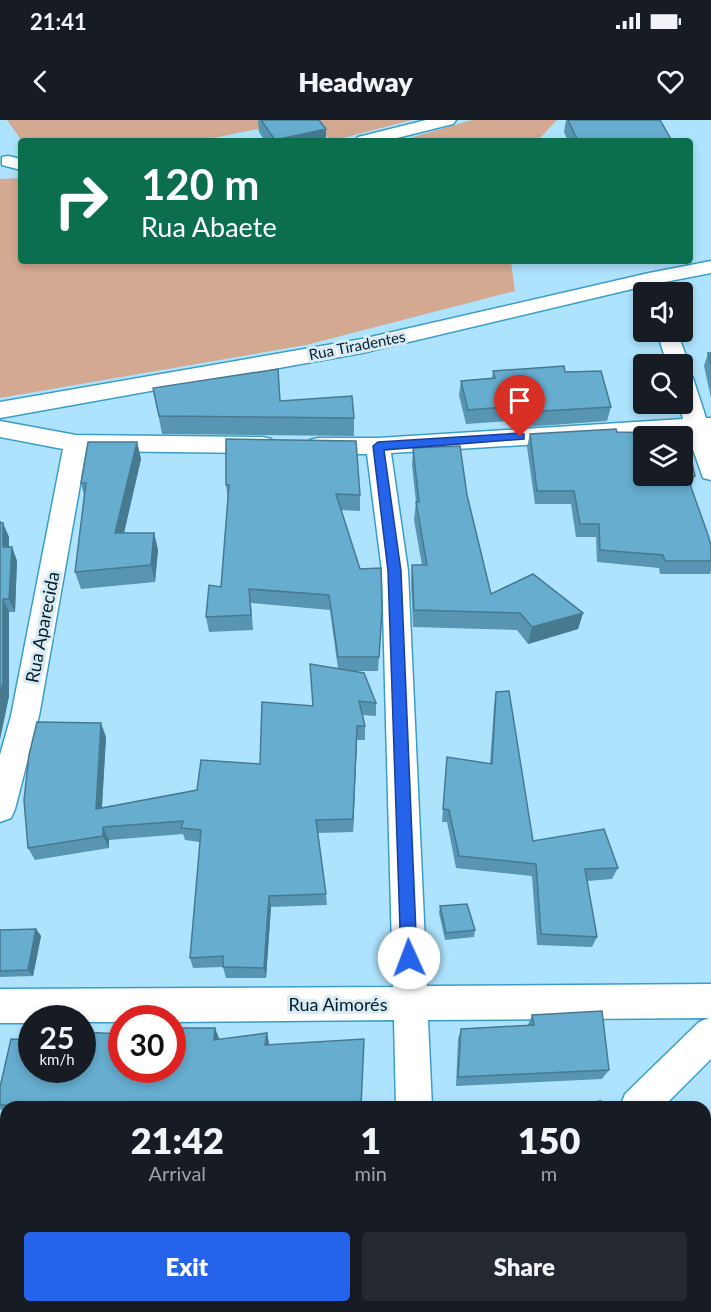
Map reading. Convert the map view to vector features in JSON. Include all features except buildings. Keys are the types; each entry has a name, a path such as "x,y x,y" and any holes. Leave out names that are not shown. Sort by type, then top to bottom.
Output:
{"street":[{"path":"376,138 447,120"},
{"name":"Rua Tiradentes","path":"664,282 711,267"},
{"name":"Rua Tiradentes","path":"0,410 362,346 633,290"},
{"path":"693,401 705,427 711,472"},
{"path":"0,429 76,443 378,446 639,429 705,427"},
{"name":"Rua Aparecida","path":"0,809 25,716 76,443"},
{"path":"378,446 395,571 414,1101"},
{"name":"Rua Aimorés","path":"0,1006 711,1001"},
{"path":"644,1101 711,1034"}],"shaded area":[{"path":"7,120 412,120 343,138 328,138 312,121 300,121 212,138 20,138"},
{"path":"472,120 557,120 540,138 409,138"},
{"path":"18,178 18,264 511,264 515,291 306,345 0,398 0,179"}],"route":[{"path":"409,958 395,571 378,446 520,437"}]}
